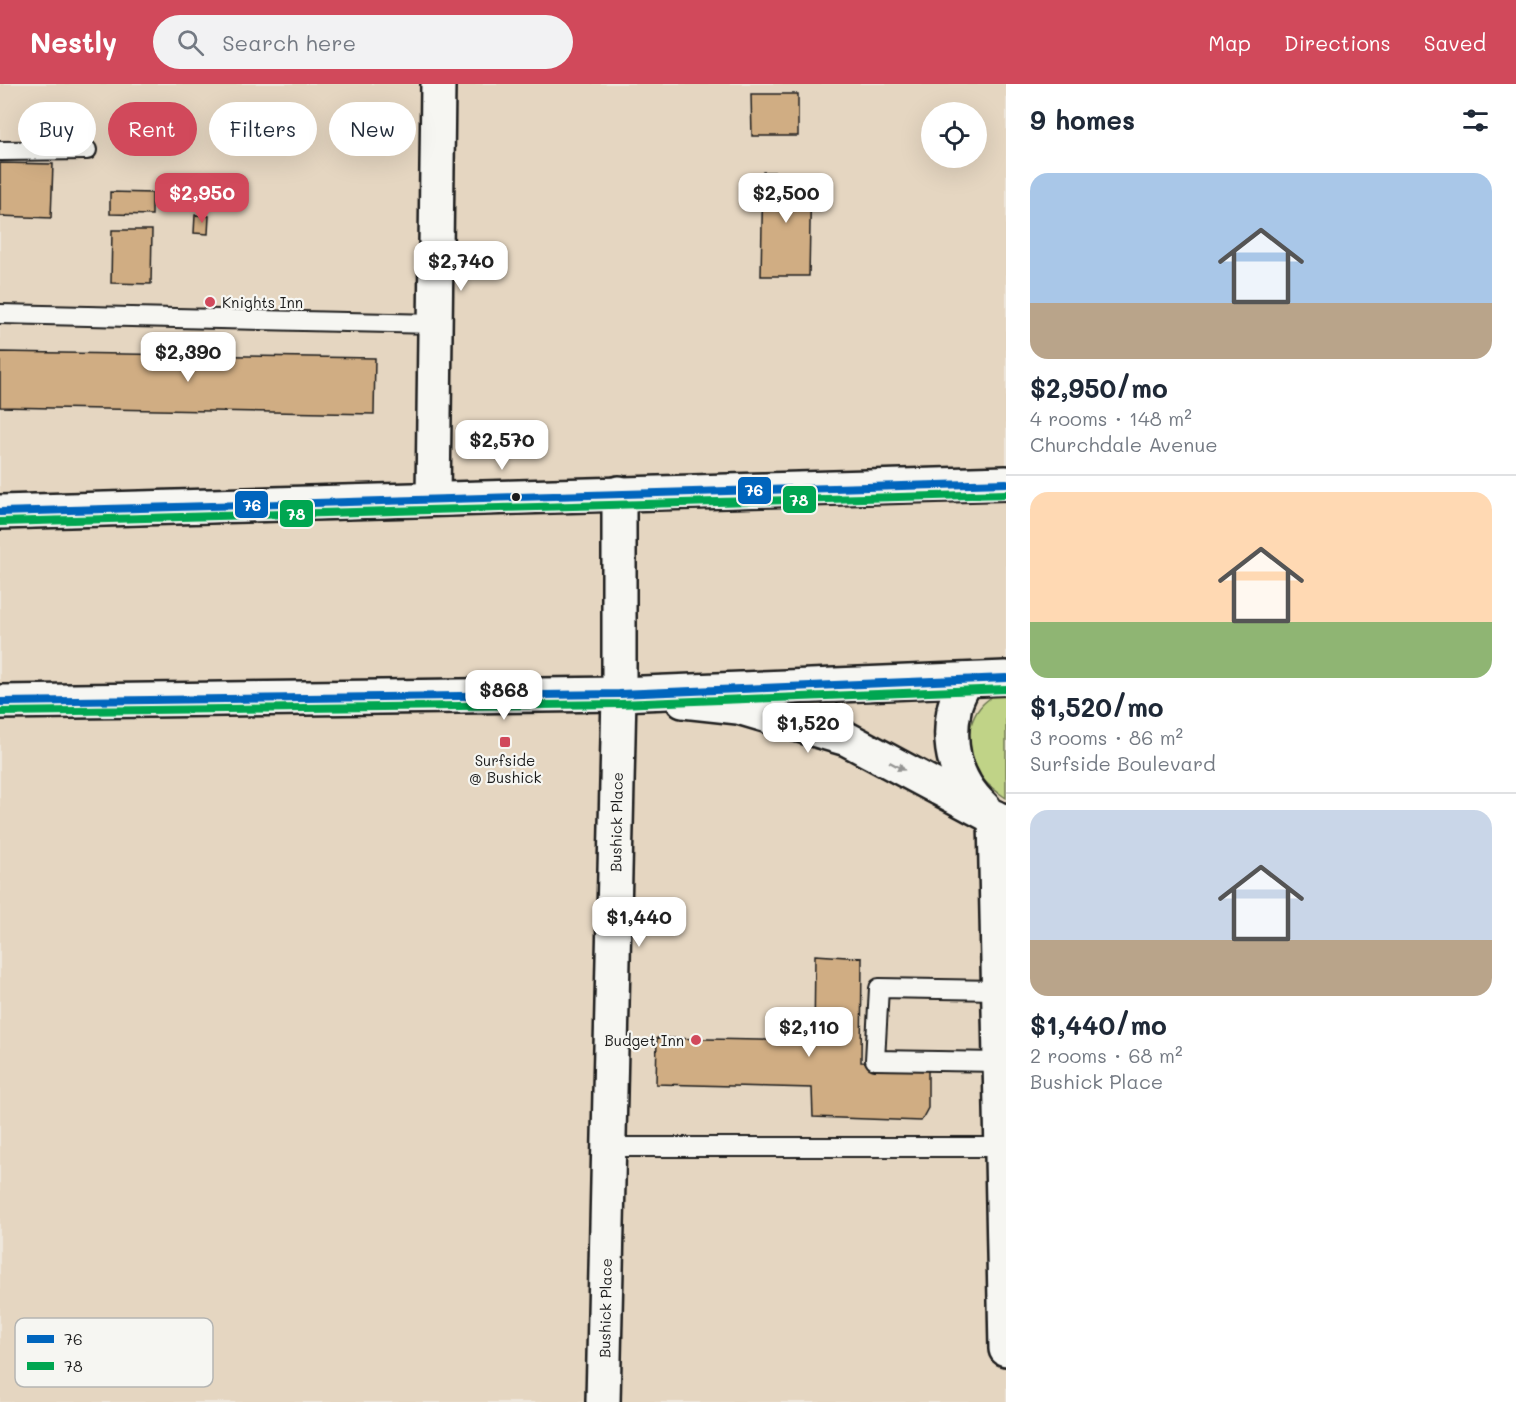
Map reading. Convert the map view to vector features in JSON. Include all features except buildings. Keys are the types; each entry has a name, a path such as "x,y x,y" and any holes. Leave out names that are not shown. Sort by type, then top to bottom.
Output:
{"street":[{"path":"433,499 438,84"},
{"path":"0,512 1006,483"},
{"name":"Bushick Place","path":"603,1402 619,694 619,493"},
{"path":"0,702 619,694 1006,678"},
{"path":"966,680 954,708 951,739 957,769 972,796 1000,820"},
{"path":"619,694 738,707 846,739 1000,820"},
{"path":"1000,820 998,990 1006,1349"}],"lane":[{"path":"0,151 18,151"},
{"path":"0,314 435,324"},
{"path":"998,990 879,988 874,1060 1000,1062"},
{"path":"609,1147 1002,1147"}],"shaded area":[{"path":"0,84 1006,84 1006,1402 0,1402"}],"green space":[{"path":"998,692 1006,692 1006,798 981,777 975,769 969,750 970,730 977,712"}],"transit line":[{"name":"76","path":"0,512 1006,483"},
{"name":"78","path":"0,522 1006,494"},
{"name":"76","path":"0,702 619,694 1006,678"},
{"name":"78","path":"0,712 619,704 1006,689"}],"place":[{"name":"Knights Inn","path":"210,302"},
{"name":"Surfside @ Bushick","path":"505,742"},
{"name":"Budget Inn","path":"696,1040"}]}
